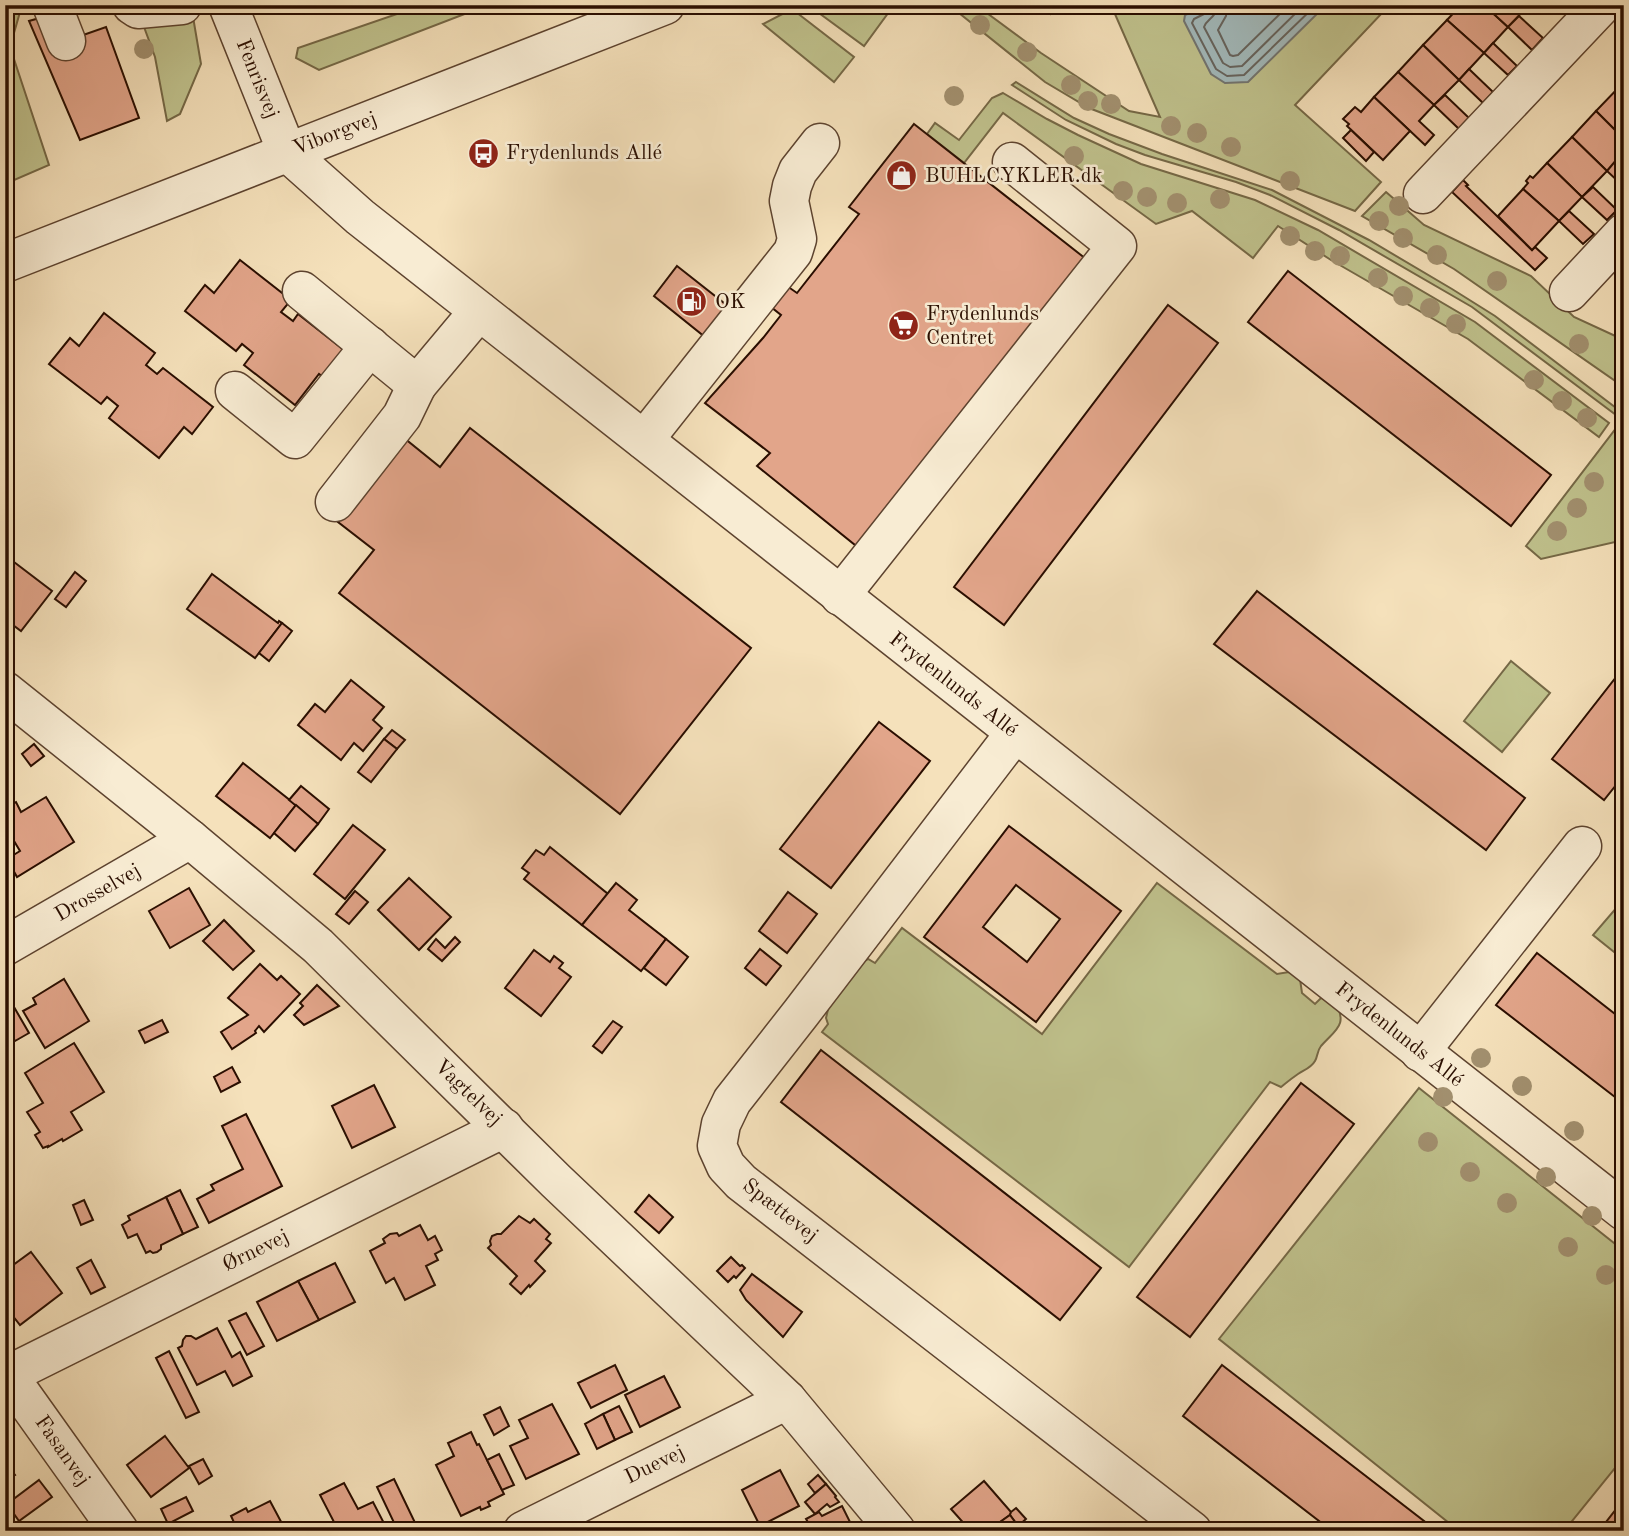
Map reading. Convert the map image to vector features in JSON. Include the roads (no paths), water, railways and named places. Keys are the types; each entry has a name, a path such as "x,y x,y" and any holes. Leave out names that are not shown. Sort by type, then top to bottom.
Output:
{"street":[{"path":"52,5 66,41"},
{"path":"132,5 138,9 182,5"},
{"name":"Fenrisvej","path":"228,5 287,152"},
{"name":"Viborgvej","path":"5,263 665,5"},
{"path":"1423,194 1602,5"},
{"path":"644,440 793,253 797,239 789,201 792,186 798,171 820,143"},
{"name":"Frydenlunds Allé","path":"287,152 360,217 1624,1211"},
{"path":"840,596 1117,246 1012,162"},
{"path":"1569,292 1624,233"},
{"path":"302,291 417,385"},
{"path":"335,502 402,416 417,385 479,311"},
{"path":"235,391 296,439 370,346"},
{"name":"Vagtelvej","path":"5,691 190,839 317,946 556,1181 786,1400 896,1531"},
{"name":"Spættevej","path":"1015,733 732,1101 721,1124 717,1146 726,1166 741,1182 1192,1531"},
{"name":"Drosselvej","path":"5,946 190,839"},
{"path":"1420,1052 1582,846"},
{"name":"Ørnevej","path":"7,1373 504,1128"},
{"name":"Fasanvej","path":"7,1373 119,1531"},
{"name":"Duevej","path":"523,1531 786,1400"}],"water":[{"path":"1208,5 1326,5 1248,82 1225,83 1211,74 1184,21 1185,15"}],"place":[{"name":"Frydenlunds Allé","path":"483,153"},
{"name":"BUHLCYKLER.dk","path":"902,176"},
{"name":"OK","path":"692,302"},
{"name":"Frydenlunds Centret","path":"903,326"}]}
